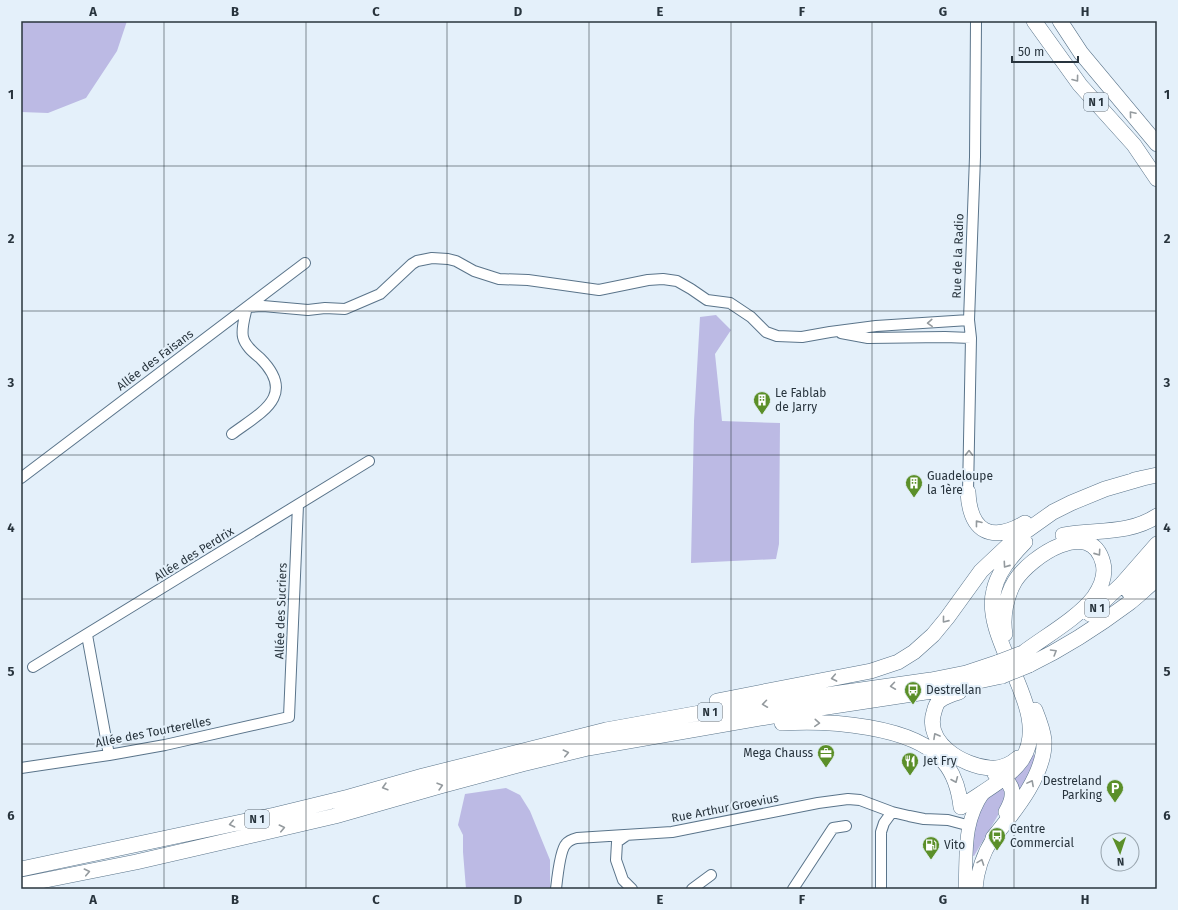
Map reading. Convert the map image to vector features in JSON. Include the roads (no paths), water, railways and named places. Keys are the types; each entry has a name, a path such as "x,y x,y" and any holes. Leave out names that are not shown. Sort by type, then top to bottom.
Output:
{"highway":[{"name":"N 1","path":"1060,21 1081,53 1157,144"},
{"name":"N 1","path":"1034,22 1080,85 1134,145 1157,179"},
{"path":"968,492 970,509 978,525 988,532 1000,533 1011,530 1048,509 1083,493 1109,485 1150,477"},
{"path":"653,737 801,722 842,725 890,732 919,742 930,748 944,762 958,787 961,807 1004,778 1021,761 1027,748 1031,730 1029,716 1019,685 998,633 994,614 994,590 1001,572 1019,548 1041,528 1084,500 1110,489 1150,477"},
{"path":"423,776 490,751 525,740 632,716 871,671 898,662 914,652 933,635 981,571 1015,539 1053,512 1071,503 1105,489 1150,477"},
{"path":"998,633 997,615 1003,590 1024,560 1043,542 1075,533 1130,528 1143,524 1157,516"},
{"path":"993,838 1032,784 1039,766 1044,741 1040,722 1008,643 1004,626 1004,617 1009,596 1022,572 1044,553 1064,543 1082,542 1091,545 1098,551 1104,566 1103,579 1095,596 1075,616 1026,659"},
{"name":"N 1","path":"1026,659 1088,615 1122,584 1157,544"},
{"name":"N 1","path":"21,886 335,816 440,786 588,748 807,710 925,692 1001,669 1079,637 1114,607 1140,581 1157,561"},
{"path":"1079,637 1129,603 1157,579"},
{"name":"N 1","path":"21,869 275,815 613,728 700,713 1001,669"},
{"path":"993,838 1012,799 1013,794 1011,788 1004,778 950,753 936,737 933,731 932,718 935,707 940,700 1001,669"},
{"path":"971,764 990,768 1006,766 1019,758 1027,748"},
{"path":"31,889 64,877"}],"main road":[{"path":"964,889 968,826 975,806 986,789"},
{"path":"961,807 964,889"},
{"path":"976,889 979,868 986,849 993,838"}],"street":[{"name":"Rue de la Radio","path":"968,492 971,338 969,320 976,21"},
{"path":"232,434 273,401 276,392 276,386 272,373 243,339 243,328 247,307 264,306 308,310 325,308 346,309 380,294 412,264 424,260 440,258 456,261 474,271 499,279 528,280 591,290 602,290 648,280 663,279 677,281 707,300 730,303 751,317 766,332 777,336 802,337 876,326 969,320"},
{"name":"Allée des Faisans","path":"21,478 305,263"},
{"path":"830,332 868,338 971,338"},
{"name":"Allée des Perdrix","path":"33,667 369,461"},
{"name":"Allée des Sucriers","path":"289,717 298,505"},
{"path":"87,635 109,755"},
{"name":"Allée des Tourterelles","path":"21,768 109,755 212,735 289,717"},
{"name":"Rue Arthur Groevius","path":"556,889 558,871 564,847 570,840 584,837 656,834 848,798 860,800 892,812 917,818 952,821 962,824"},
{"path":"933,820 945,816 961,807"},
{"path":"881,889 881,832 884,823 892,812"},
{"path":"793,889 832,828 846,826"},
{"path":"626,835 617,842 616,860 623,880 632,889"},
{"path":"21,864 89,854"},
{"path":"692,889 711,875"}],"place":[{"name":"Le Fablab de Jarry","path":"762,415"},
{"name":"Guadeloupe la 1ère","path":"914,498"},
{"name":"Destrellan","path":"913,705"},
{"name":"Mega Chauss","path":"826,768"},
{"name":"Jet Fry","path":"910,776"},
{"name":"Destreland Parking","path":"1115,803"},
{"name":"Centre Commercial","path":"997,851"},
{"name":"Vito","path":"931,860"}]}
